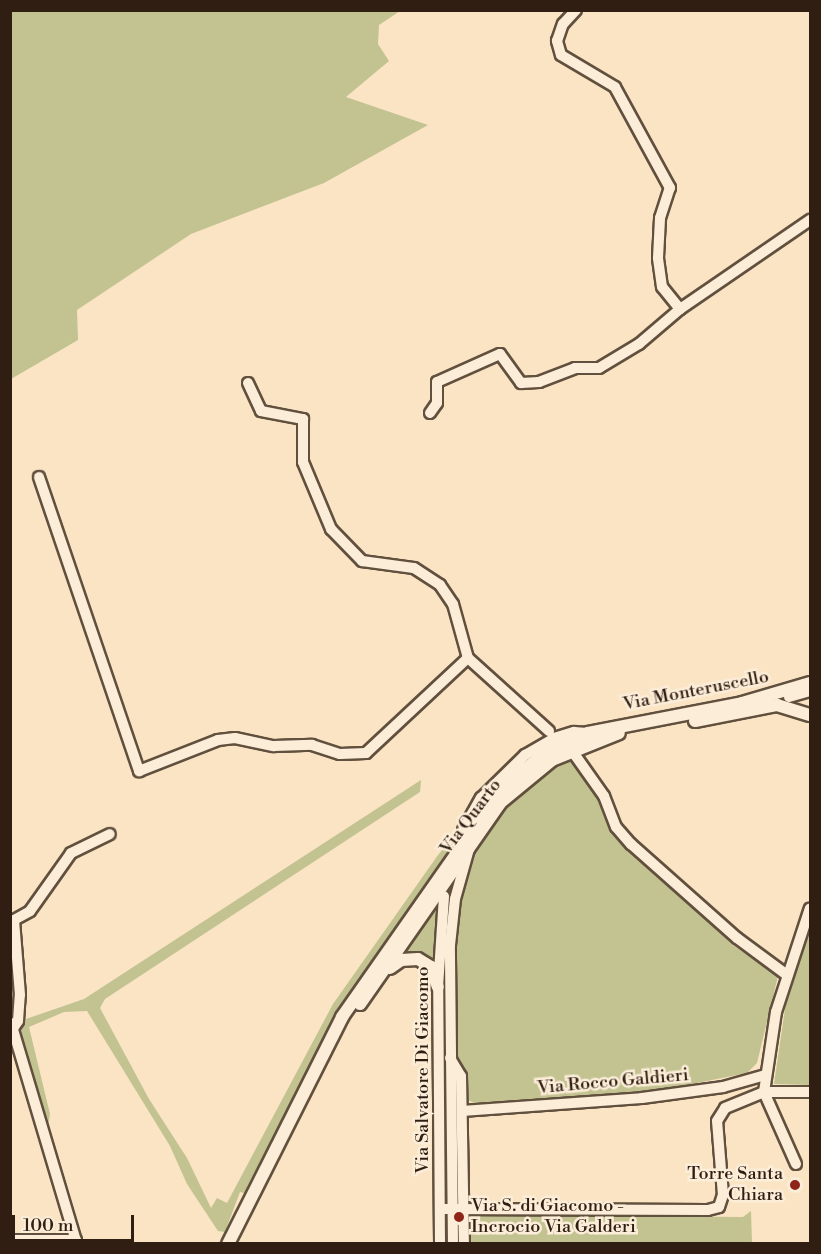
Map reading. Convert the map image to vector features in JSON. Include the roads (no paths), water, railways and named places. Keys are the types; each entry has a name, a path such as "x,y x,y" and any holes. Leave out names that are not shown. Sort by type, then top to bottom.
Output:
{"street":[{"path":"576,10 563,24 557,41 561,56 615,87 670,188 660,218 658,258 662,287 680,309"},
{"path":"430,412 437,403 437,382 500,354 521,383 539,382 575,368 599,368 639,344 680,309 810,220"},
{"path":"248,383 261,411 303,419 303,462 331,529 362,561 414,568 440,585 453,604 468,658 549,731"},
{"path":"39,477 139,771 218,740 235,738 274,746 312,746 340,754 366,753 468,658"},
{"name":"Via Monteruscello","path":"588,733 741,703 810,683"},
{"path":"789,697 810,691"},
{"name":"Via Quarto","path":"335,1035 512,791 537,769 577,747 627,731 769,706 792,707 810,715"},
{"path":"463,830 481,798 525,755 554,738 574,732 588,733"},
{"name":"Via Quarto","path":"228,1244 348,1008 491,800 531,763 588,733"},
{"path":"575,755 603,796 616,827 631,844 737,938 787,975"},
{"path":"10,1240 77,1242 12,1025 18,1021 20,995 14,920 30,911 71,853 110,834"},
{"name":"Via Salvatore Di Giacomo","path":"464,1244 458,1209 449,1057 450,945 455,899 469,849"},
{"name":"Via Salvatore Di Giacomo","path":"440,1244 438,987 444,896"},
{"path":"796,1164 764,1092 765,1075 787,975 810,908"},
{"path":"383,971 401,960 418,959 433,971 438,987"},
{"name":"Via Salvatore Di Giacomo","path":"449,1057 461,1076 462,1111 458,1209 453,1244"},
{"name":"Via Rocco Galdieri","path":"462,1111 642,1098 723,1087 765,1075"},
{"path":"440,1209 716,1209 724,1200 719,1117 725,1108 764,1092 810,1092"}],"tunnel":[{"path":"453,855 463,830"}],"place":[{"name":"Torre Santa Chiara","path":"795,1185"},
{"name":"Via S. di Giacomo - Incrocio Via Galderi","path":"459,1217"}]}
